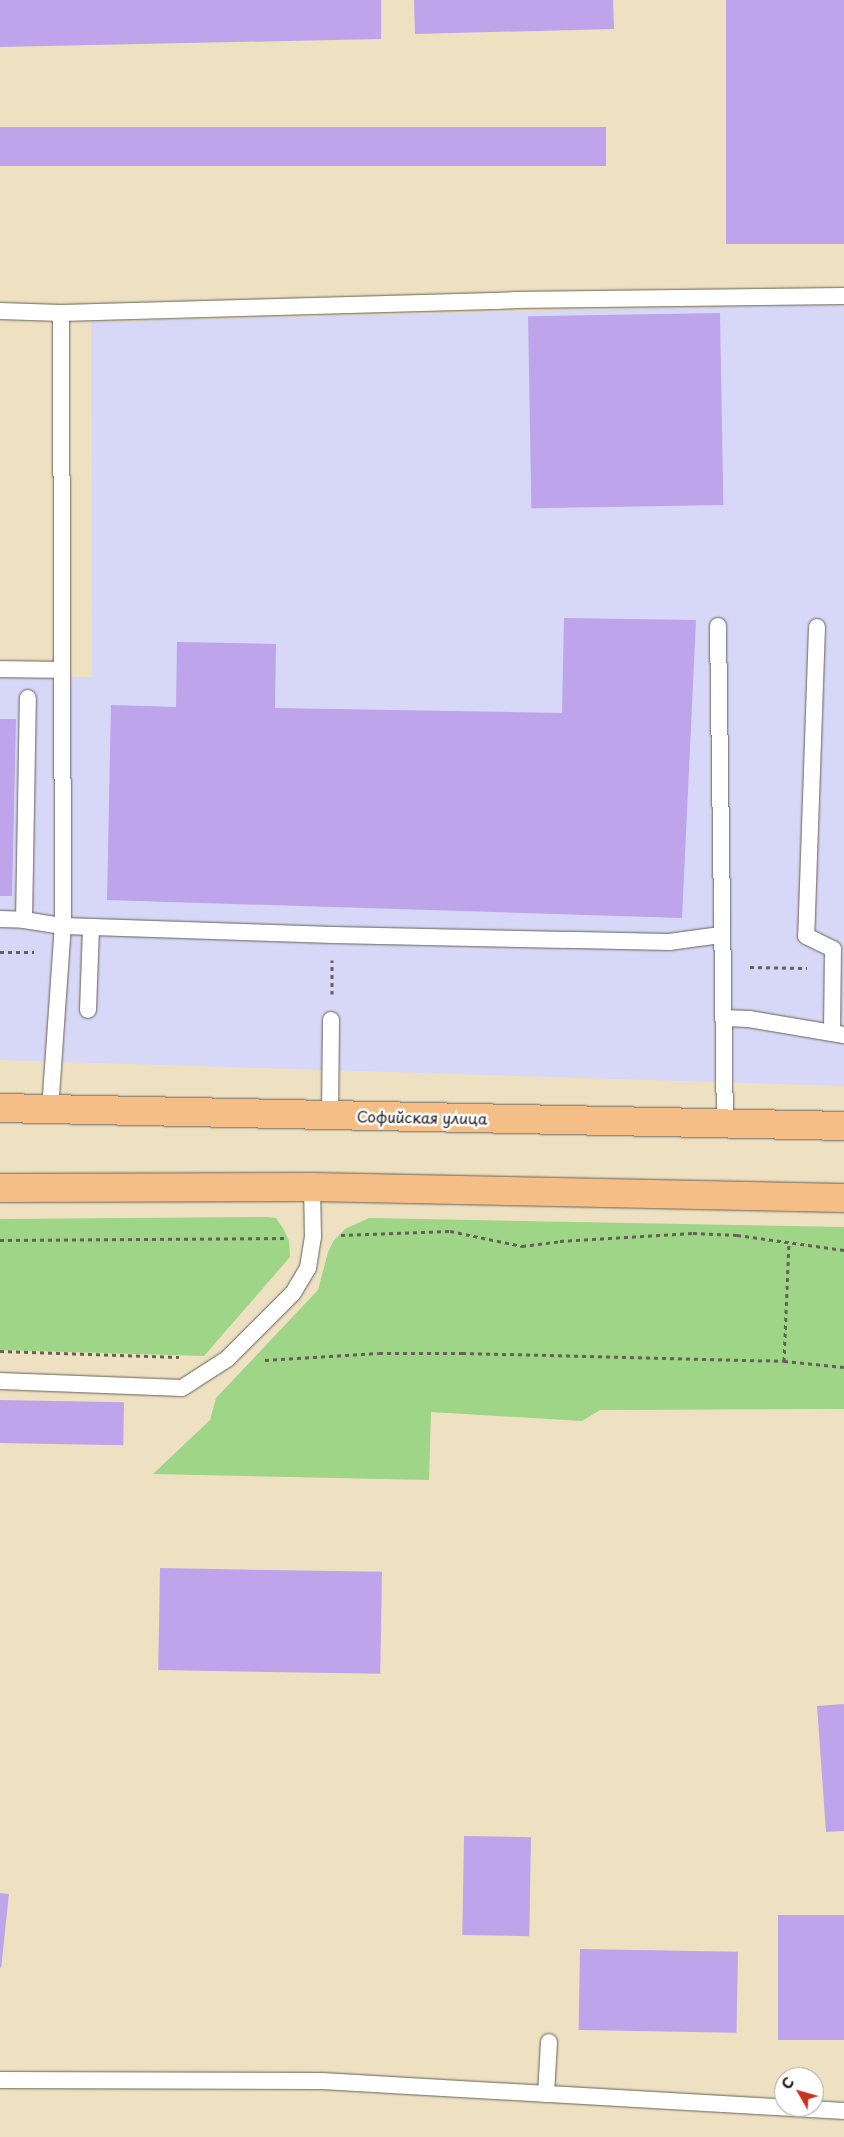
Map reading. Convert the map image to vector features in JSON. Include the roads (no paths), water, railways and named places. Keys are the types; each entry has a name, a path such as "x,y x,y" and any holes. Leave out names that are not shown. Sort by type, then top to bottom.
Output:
{"main road":[{"name":"Софийская улица","path":"0,1108 844,1126"},
{"path":"0,1188 312,1187 844,1198"}],"lane":[{"path":"0,311 61,313 514,300 844,296"},
{"path":"50,1110 64,926 61,670 61,313"},
{"path":"718,626 725,1123"},
{"path":"723,1018 749,1018 838,1034 833,948 806,936 817,627"},
{"path":"0,669 61,670"},
{"path":"24,920 28,698"},
{"path":"0,919 24,920 64,926 333,935 669,942 721,935"},
{"path":"88,1010 91,927"},
{"path":"330,1116 331,1020"},
{"path":"0,1381 182,1388 227,1359 292,1292 308,1268 313,1237 312,1187"},
{"path":"546,2094 549,2042"},
{"path":"0,2080 322,2081 844,2112"}]}
